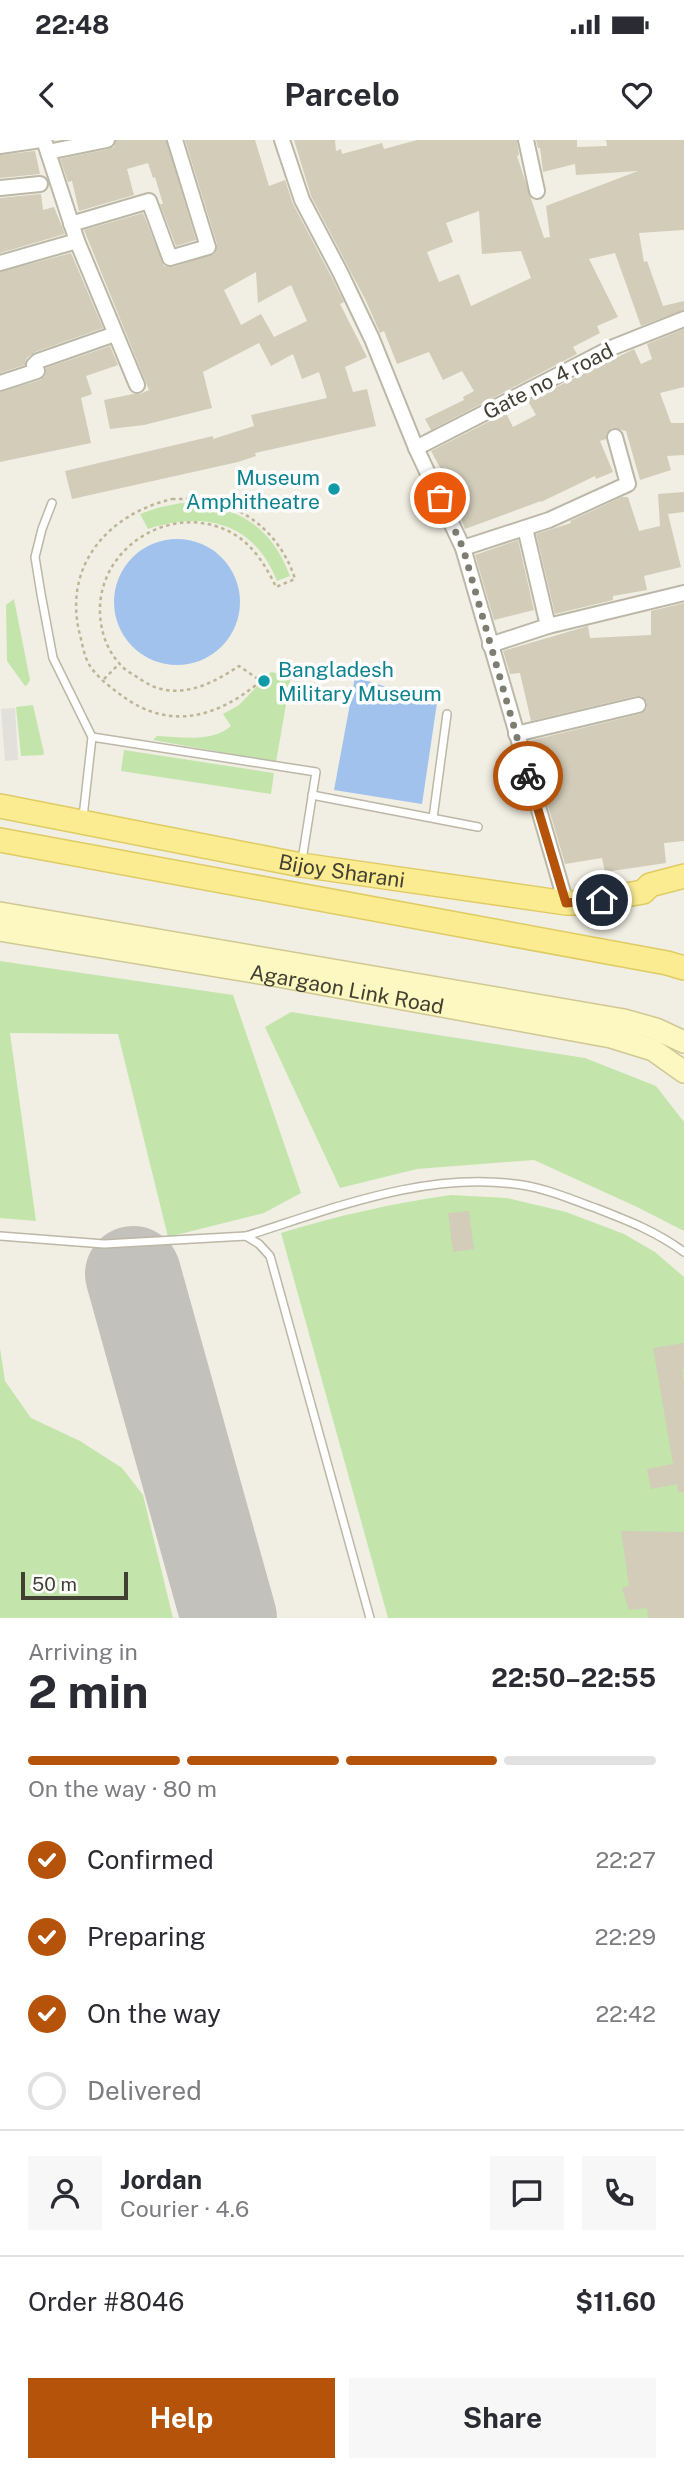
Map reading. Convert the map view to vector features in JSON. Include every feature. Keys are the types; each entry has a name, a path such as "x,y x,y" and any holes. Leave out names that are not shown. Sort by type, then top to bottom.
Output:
{"main road":[{"name":"Bijoy Sharani","path":"0,806 301,865 566,903 581,903 643,892 650,885 684,876"},
{"name":"Bijoy Sharani","path":"0,840 678,964"},
{"path":"643,892 684,890"},
{"name":"Agargaon Link Road","path":"0,913 624,1020 656,1029 684,1042"},
{"name":"Agargaon Link Road","path":"0,930 278,976 611,1037 653,1050 684,1072"}],"street":[{"path":"0,146 107,140"},
{"path":"71,224 149,201 170,258 208,247 175,140"},
{"path":"282,140 302,200 372,339 416,448 463,548 566,903"},
{"path":"526,140 537,191"},
{"path":"44,144 77,241 137,385"},
{"path":"0,188 40,184"},
{"path":"0,263 77,241"},
{"name":"Gate no 4 road","path":"416,448 611,348 684,319"},
{"path":"0,383 37,370 34,365 38,361 116,334"},
{"path":"463,548 549,520 628,484 615,437"},
{"path":"525,528 548,626"},
{"path":"490,645 548,626 684,593"},
{"path":"516,734 638,705"}],"lane":[{"path":"52,503 35,557 53,658 92,737 83,821"},
{"path":"433,818 447,714"},
{"path":"92,737 316,772 301,865"},
{"path":"312,794 478,827"},
{"path":"0,1236 104,1244 246,1236 369,1197 419,1187 472,1181 522,1185 549,1191 645,1228 684,1252"},
{"path":"246,1236 259,1244 270,1256 370,1618"}],"path":[{"path":"172,499 208,500 244,514 278,542 295,579 276,587 261,561 239,537 220,527 200,523 143,534 116,559 103,586 100,603 102,632 119,664 147,684 180,692 211,684 239,666 261,681 239,699 214,711 187,716 161,715 143,709 103,680 89,665 82,644 77,623 77,602 80,576 107,531 152,504 172,499"},
{"path":"103,680 119,664"}],"green space":[{"path":"181,503 218,508 249,521 272,543 290,576 277,581 255,545 225,526 189,521 148,529 140,514"},
{"path":"14,599 30,680 25,686 7,661 6,605"},
{"path":"271,672 291,676 276,762 153,740 157,736 205,737 223,731 231,726 223,714 239,705"},
{"path":"33,705 44,753 21,756 16,707"},
{"path":"124,750 274,773 271,794 121,771"},
{"path":"0,961 233,995 301,1193 264,1213 168,1237 118,1034 10,1033 36,1221 0,1218"},
{"path":"291,1012 585,1058 656,1086 684,1122 684,1231 534,1160 417,1169 340,1188 265,1027"},
{"path":"451,1195 507,1198 566,1212 624,1234 655,1252 684,1277 684,1618 388,1618 281,1233 365,1211"},
{"path":"0,1348 5,1381 31,1418 80,1441 122,1468 143,1495 173,1618 0,1618"}],"shaded area":[{"path":"15,708 18,760 5,761 1,709"}],"water":[{"path":"177,539 201,544 221,558 235,578 240,602 235,626 221,646 201,660 177,665 153,660 133,646 119,626 114,602 119,578 133,558 153,544"},
{"path":"355,677 437,703 422,804 334,790"}],"building":[{"path":"116,140 166,140 196,240 176,246 160,204 163,204 155,177 153,178 148,163 127,169 134,195 79,211 72,181 68,182 60,159 109,149 114,147"},
{"path":"185,140 255,140 269,186 285,180 293,204 344,302 340,304 367,357 345,367 353,392 367,389 376,426 255,453 256,456 238,462 72,499 65,471 213,436 213,439 254,426 251,415 327,398 319,372 302,379 293,354 271,366 259,343 203,372 212,408 144,425 110,429 104,400 149,390 84,230 143,213 164,266 173,267 214,254 217,244","holes":["256,272 258,303 291,285 307,321 274,337 261,314 241,325 224,290"]},
{"path":"294,140 335,140 336,151 341,149 342,154 382,143 384,149 417,140 517,140 517,156 544,238 550,237 546,206 638,171 576,175 575,164 543,172 540,148 536,140 577,140 577,147 607,146 606,140 684,140 684,230 639,233 644,262 647,261 663,306 684,301 684,310 641,326 615,253 589,259 618,317 597,326 600,333 573,347 577,354 431,430 425,419 464,400 463,397 474,391 462,371 443,380 429,352 397,364 384,331 380,333 311,196","holes":["479,211 482,254 521,251 531,278 471,306 459,274 439,282 427,252 453,242 446,223"]},
{"path":"35,151 40,174 0,178 0,155"},
{"path":"41,194 43,210 54,207 65,234 0,253 0,198"},
{"path":"71,253 103,328 35,352 27,358 25,365 0,373 0,272"},
{"path":"684,329 684,387 660,393 671,423 684,423 684,455 667,456 671,470 640,480 626,431 612,428 606,434 606,439 600,441 613,472 596,479 595,476 541,502 465,529 453,498 456,497 431,451 506,413 513,427 536,415 528,401 634,349 641,364 652,359 647,344"},
{"path":"110,346 118,365 86,376 92,394 81,398 91,443 0,462 0,392 40,380 45,376 46,368"},
{"path":"684,492 684,512 668,514 681,567 644,576 647,590 613,596 613,600 555,614 536,534 571,523 570,521 622,497 628,497 639,531 660,526 658,494"},
{"path":"518,540 534,610 494,620 475,555"},
{"path":"684,603 684,841 664,843 666,863 605,872 602,858 565,864 529,741 640,714 647,708 647,702 641,696 636,696 531,721 520,673 510,674 503,651 588,626 590,638 651,635 651,611"},
{"path":"469,1211 474,1249 453,1252 448,1213"},
{"path":"684,1343 684,1492 678,1492 677,1484 651,1489 647,1469 673,1464 653,1348"},
{"path":"621,1531 684,1532 684,1618 648,1618 647,1608 629,1610 622,1588 629,1586"}],"runway":[{"path":"133,1274 229,1618"}],"way so far":[{"path":"440,498 463,548 528,776"}],"place":[{"name":"Museum Amphitheatre","path":"334,489"},
{"name":"Bangladesh Military Museum","path":"264,681"}],"route":[{"path":"528,776 566,903 602,900"}]}
